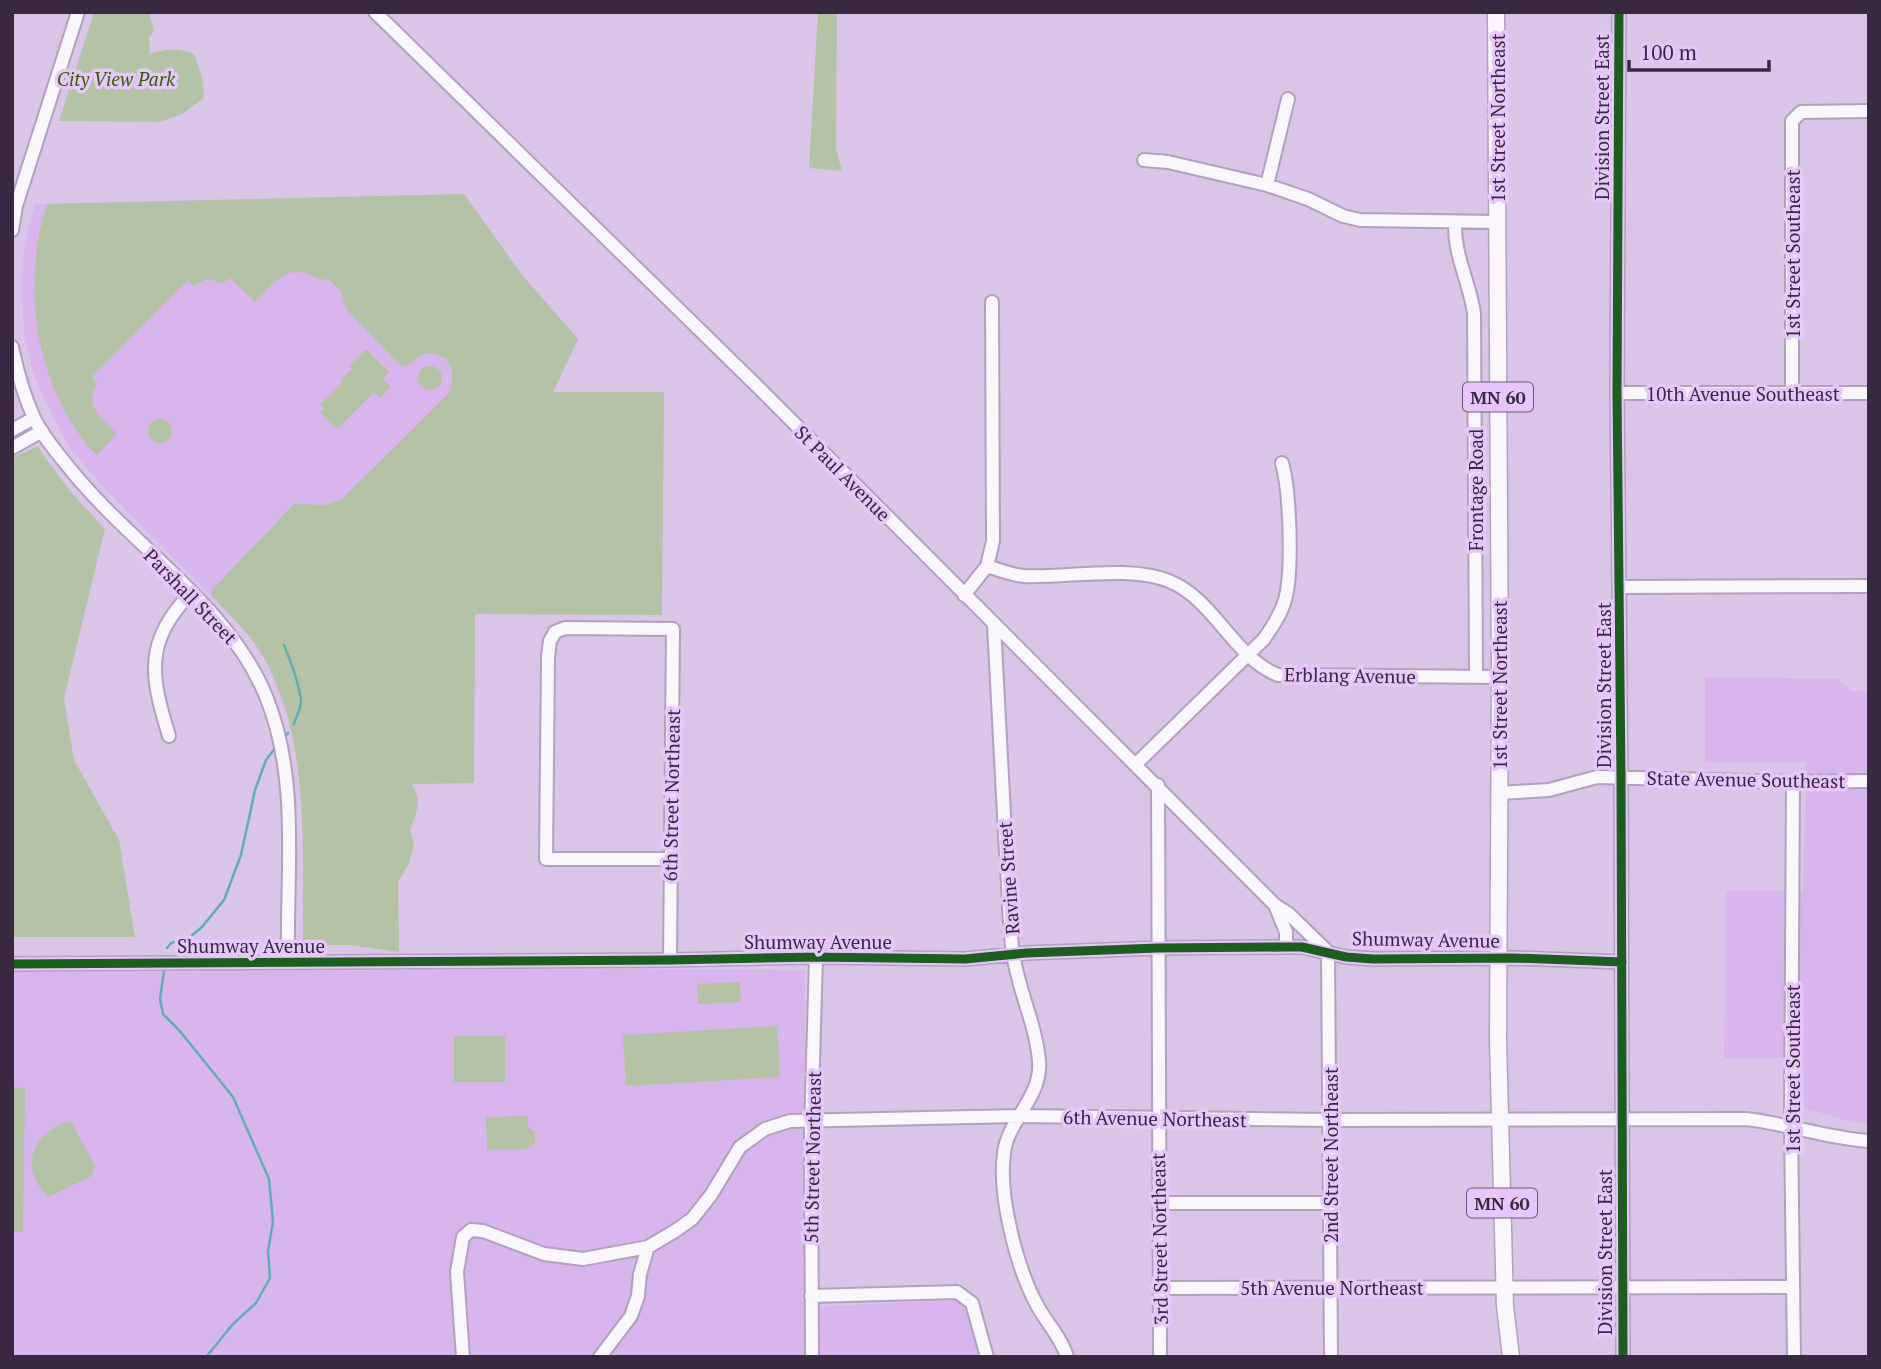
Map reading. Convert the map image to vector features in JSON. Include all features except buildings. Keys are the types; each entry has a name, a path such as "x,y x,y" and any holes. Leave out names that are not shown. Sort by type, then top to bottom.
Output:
{"main road":[{"name":"1st Street Northeast","path":"1496,12 1500,677 1499,1120 1504,1287 1511,1357"}],"street":[{"path":"12,230 14,206 78,12"},
{"name":"St Paul Avenue","path":"375,12 749,379 1158,785 1275,905 1286,932 1286,947"},
{"name":"Division Street East","path":"1619,12 1617,393 1623,1357"},
{"path":"1267,185 1288,99"},
{"name":"1st Street Southeast","path":"1792,393 1792,127 1796,116 1808,111 1869,111"},
{"path":"1144,160 1168,162 1267,185 1308,199 1343,216 1360,220 1497,222"},
{"name":"Frontage Road","path":"1455,223 1457,257 1471,293 1474,313 1476,677"},
{"path":"964,595 987,566 993,541 992,302"},
{"name":"Parshall Street","path":"12,347 34,418 42,431 89,492 238,643 253,668 277,726 288,786 288,962"},
{"name":"10th Avenue Southeast","path":"1617,393 1869,393"},
{"path":"12,430 34,418"},
{"path":"12,448 42,431"},
{"path":"1136,764 1265,639 1276,621 1285,601 1289,580 1287,481 1282,463"},
{"name":"Erblang Avenue","path":"987,566 1021,576 1132,574 1171,582 1188,592 1262,668 1287,677 1500,677"},
{"path":"1620,587 1869,586"},
{"path":"169,736 156,694 156,654 168,620 191,593"},
{"name":"Ravine Street","path":"994,625 1013,953 1037,1047 1039,1066 1037,1084 1030,1101 1005,1146 1003,1163 1007,1211 1021,1273 1067,1357"},
{"name":"6th Street Northeast","path":"670,859 546,859 548,657 555,632 565,628 673,629 670,960"},
{"name":"State Avenue Southeast","path":"1499,793 1549,790 1597,777 1793,782 1869,781"},
{"name":"1st Street Southeast","path":"1793,782 1791,1126 1794,1357"},
{"name":"3rd Street Northeast","path":"1158,785 1157,1119 1160,1357"},
{"path":"1275,905 1289,914 1328,952"},
{"name":"Shumway Avenue","path":"12,964 816,957 965,959 1013,953 1286,947 1302,947 1346,957 1622,962"},
{"name":"2nd Street Northeast","path":"1328,952 1331,1357"},
{"name":"5th Street Northeast","path":"812,1357 811,1119 816,957"},
{"name":"6th Avenue Northeast","path":"463,1357 457,1272 463,1237 471,1230 483,1231 544,1254 583,1259 648,1247 692,1219 740,1147 765,1129 790,1121 1020,1116 1331,1120 1747,1119 1791,1126 1841,1139 1869,1141"},
{"path":"1160,1203 1330,1203"},
{"path":"600,1357 631,1316 648,1247"},
{"path":"625,1253 640,1274"},
{"name":"5th Avenue Northeast","path":"1160,1288 1792,1287"},
{"path":"811,1297 957,1293 972,1303 987,1357"}],"shaded area":[{"path":"464,194 521,274 578,339 553,392 664,392 662,615 475,614 474,783 397,784 399,952 350,945 303,945 302,819 297,756 289,721 268,665 249,635 104,488 71,450 39,388 30,362 24,332 21,281 26,235 35,204"},
{"path":"1705,677 1838,679 1852,691 1869,691 1869,1123 1852,1122 1804,1108 1803,1058 1724,1058 1726,890 1803,891 1806,762 1705,762"},
{"path":"805,970 805,1307 959,1300 972,1303 987,1357 12,1357 12,972"}],"green space":[{"name":"City View Park","path":"94,12 149,12 154,30 149,38 150,54 173,50 195,55 202,77 204,98 182,114 160,122 59,121"},
{"path":"818,12 837,12 836,149 842,171 809,168"},
{"path":"464,194 521,274 578,339 553,392 664,392 662,615 475,614 474,783 412,784 417,796 415,817 410,829 414,845 409,864 398,882 399,952 350,945 303,945 301,802 291,732 282,698 268,665 249,636 211,594 212,590 294,504 326,505 342,499 449,393 452,370 443,357 435,354 425,354 407,366 400,365 345,308 342,292 328,279 319,279 299,272 284,275 255,302 230,278 223,283 207,279 192,286 188,280 92,377 97,383 93,392 93,406 117,433 97,456 76,430 47,370 35,303 39,236 47,204"},
{"path":"366,349 389,372 383,379 391,387 380,398 374,392 338,428 334,427 320,413 324,409 320,405 343,382 341,380 352,369 349,366"},
{"path":"430,366 439,369 442,378 439,387 430,390 421,387 418,378 421,369"},
{"path":"155,419 165,419 172,426 172,436 165,443 155,443 148,436 148,426"},
{"path":"38,446 69,489 105,529 64,698 74,760 119,840 135,937 12,937 12,458"},
{"path":"740,982 741,1002 698,1004 697,984"},
{"path":"777,1026 780,1077 626,1086 623,1035"},
{"path":"454,1036 505,1036 505,1082 454,1082"},
{"path":"12,1086 25,1089 23,1232 12,1232"},
{"path":"527,1116 528,1127 535,1132 535,1143 527,1149 487,1150 486,1117"},
{"path":"71,1121 95,1166 92,1176 48,1197 33,1174 34,1152 47,1133"}],"waterway":[{"path":"284,645 297,679 301,701 294,724"},
{"path":"285,736 288,733"},
{"path":"167,948 171,943 190,937 202,927 224,900 241,855 255,790 266,760 276,747"},
{"path":"164,971 160,999 163,1014 233,1097 269,1179 273,1222 268,1251 270,1278 256,1303 233,1324 206,1357"}],"cycle path":[{"path":"1619,12 1617,393 1623,1357"},
{"path":"12,964 816,957 965,959 1027,953 1158,948 1286,947 1302,947 1346,957 1373,959 1514,958 1622,962"}]}
